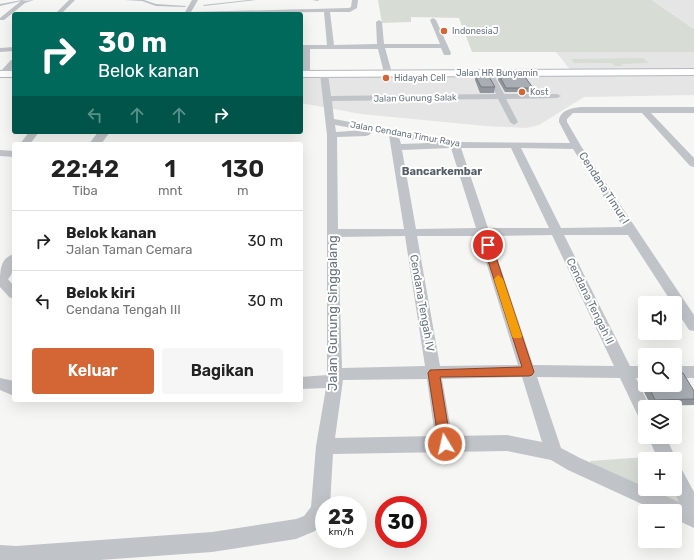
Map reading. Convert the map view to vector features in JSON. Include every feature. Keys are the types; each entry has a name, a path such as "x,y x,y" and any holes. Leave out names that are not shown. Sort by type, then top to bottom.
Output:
{"main road":[{"name":"Jalan HR Bunyamin","path":"303,74 693,73"},
{"path":"1,74 12,74"}],"street":[{"path":"1,19 28,0"},
{"path":"60,12 72,0"},
{"path":"189,12 195,0"},
{"path":"255,12 354,9 355,0"},
{"path":"327,10 331,47"},
{"path":"1,19 12,19"},
{"path":"433,20 443,46 448,54"},
{"path":"379,22 381,46 388,73"},
{"path":"303,74 304,47 443,46"},
{"path":"0,50 12,49"},
{"path":"1,74 12,64"},
{"path":"489,73 514,122"},
{"name":"Jalan Gunung Singgalang","path":"10,557 212,542 285,531 309,525 317,516 320,509 325,446 335,378 331,128 324,74"},
{"name":"Jalan Gunung Salak","path":"327,99 502,98 557,96"},
{"path":"645,110 694,110"},
{"path":"645,110 694,164"},
{"name":"Cendana Timur I","path":"645,110 572,111 563,118 563,122 576,146 694,326"},
{"path":"331,128 390,132"},
{"name":"Jalan Cendana Timur Raya","path":"331,128 390,132 455,145 576,146"},
{"name":"Cendana Tengah IV","path":"390,132 398,147 410,232 445,444"},
{"path":"398,147 455,145 554,453"},
{"name":"Cendana Tengah II","path":"515,146 639,400"},
{"path":"0,153 12,154"},
{"path":"332,233 631,231"},
{"path":"12,261 0,279 12,292"},
{"path":"303,383 335,378 434,373 638,372"},
{"path":"682,372 694,372"},
{"path":"0,384 12,388"},
{"path":"325,446 507,443 554,453 574,464 694,518"},
{"path":"682,488 694,512"}],"shaded area":[{"path":"378,0 652,0 694,29 694,52 472,52 459,18 411,17 411,22 382,23"},
{"path":"652,0 694,0 694,29 660,5"},
{"path":"556,52 694,52 694,95 584,97 539,125 527,128 486,126 361,114 303,103 303,74 572,72"},
{"path":"643,58 649,63 621,64 623,66 615,66 612,63 574,63 571,59"},
{"path":"638,458 638,491 595,474 590,461"},
{"path":"651,496 679,496 686,510 682,508 682,504 671,504"}],"building":[{"path":"523,74 533,88 506,88 499,75"},
{"path":"475,75 488,75 495,87 481,87"},
{"path":"682,373 694,391 694,399 655,400 651,392 682,392"}],"waterway":[{"path":"0,5 25,0"},
{"path":"125,0 142,0 156,5 185,6"},
{"path":"204,5 255,0"},
{"path":"313,0 318,0"}],"slow traffic":[{"path":"498,279 517,336"}],"place":[{"name":"IndonesiaJ","path":"444,31"},
{"name":"Hidayah Cell","path":"386,78"},
{"name":"Kost","path":"522,92"}],"district":[{"name":"Bancarkembar","path":"442,171"}],"route":[{"path":"445,444 434,373 529,372 488,245"}]}
